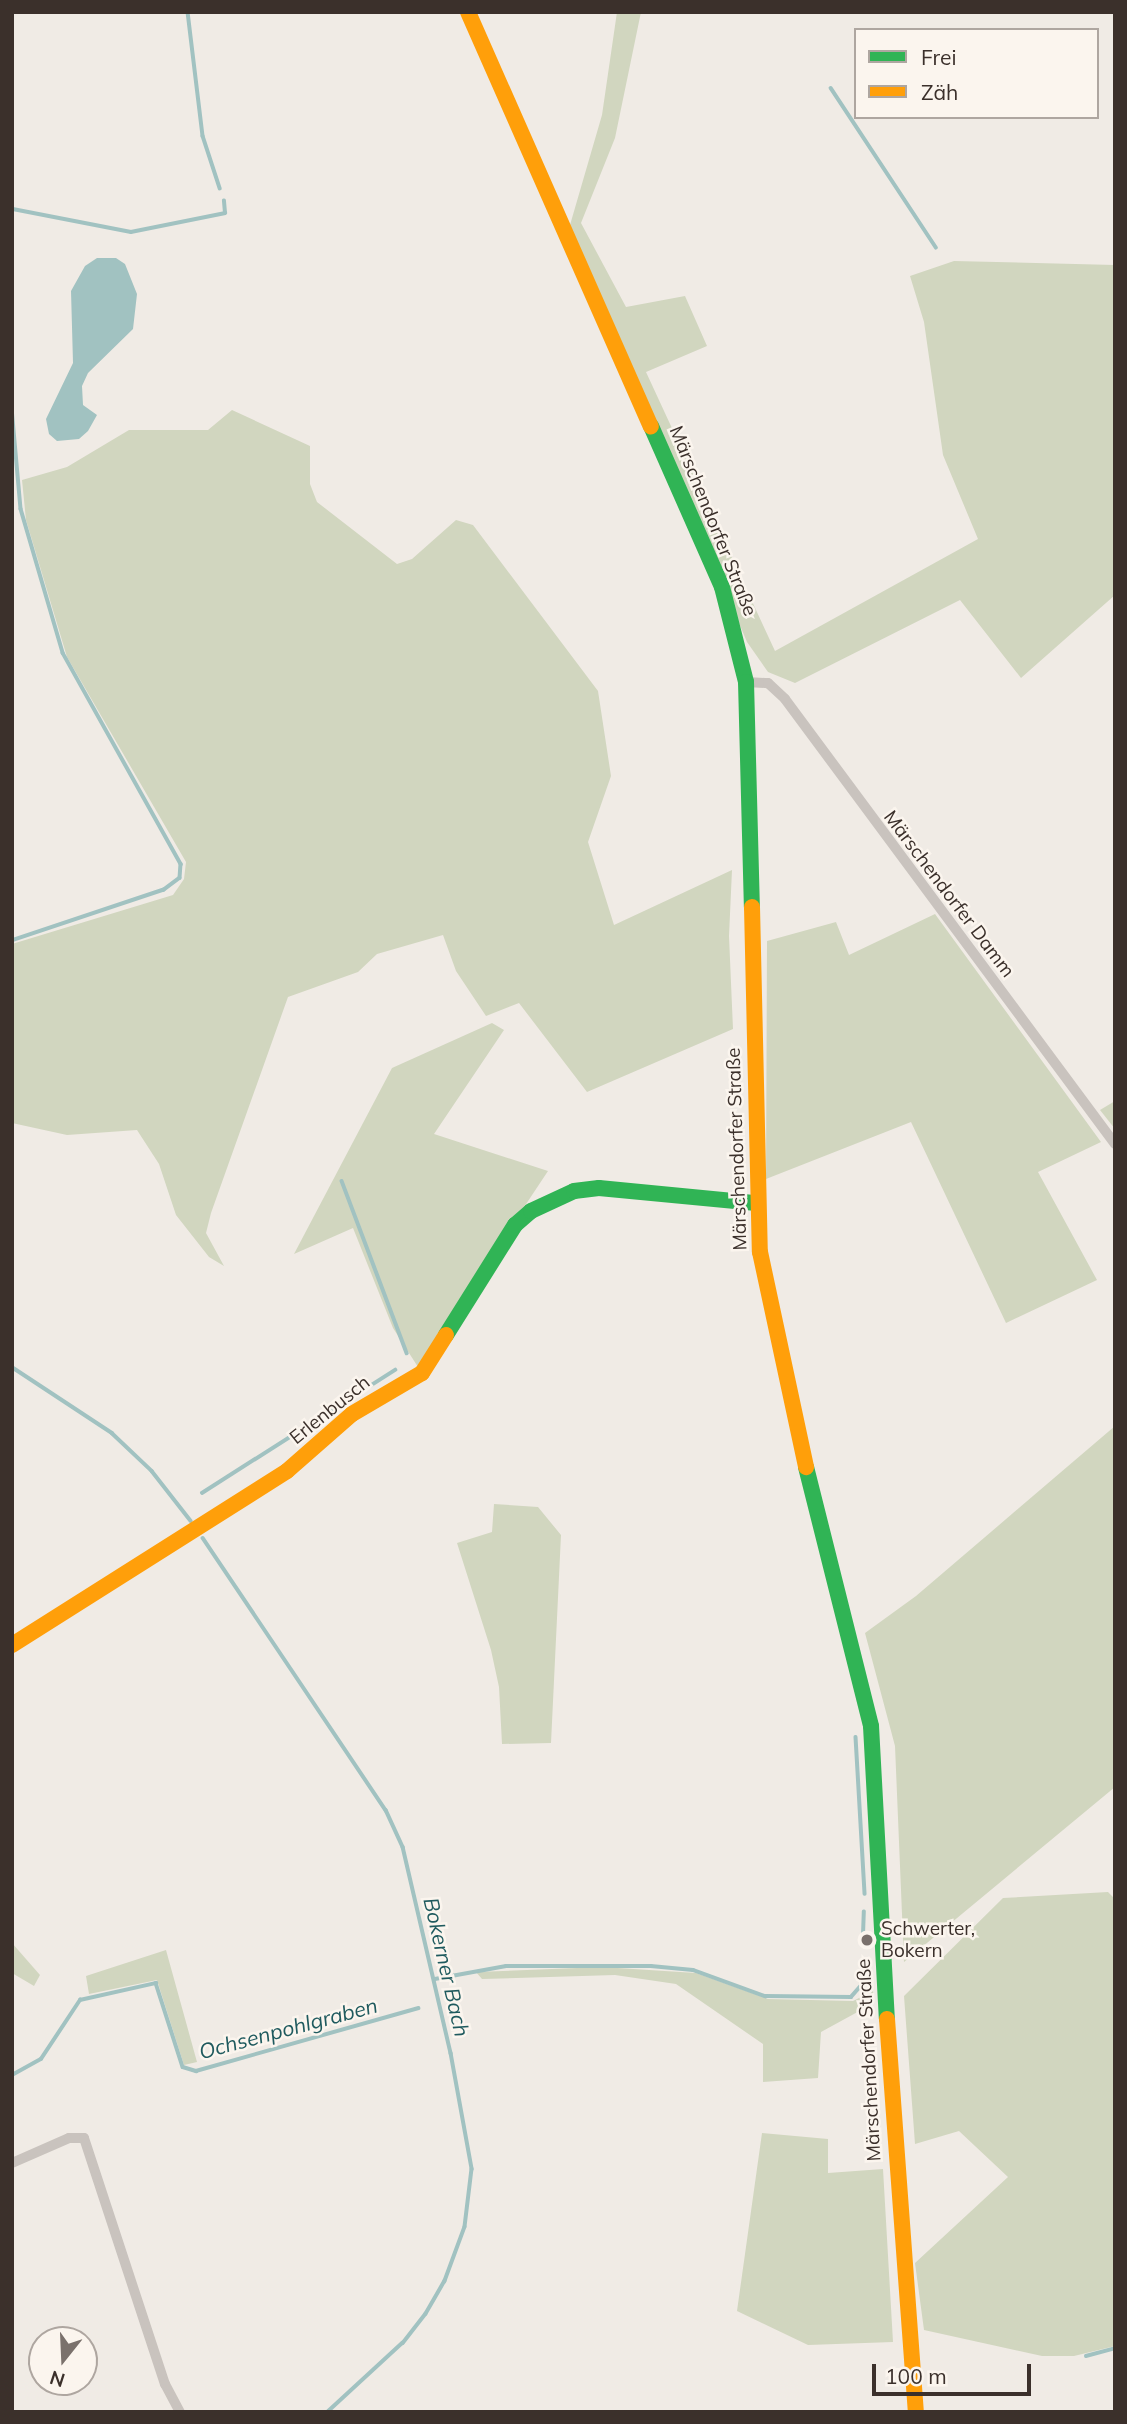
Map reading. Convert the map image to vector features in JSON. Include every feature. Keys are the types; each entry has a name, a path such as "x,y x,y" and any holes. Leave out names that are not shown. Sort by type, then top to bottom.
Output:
{"street":[{"name":"Märschendorfer Straße","path":"468,12 722,587 746,682 756,1203 772,1322 871,1726 897,2189 916,2412"},
{"name":"Märschendorfer Damm","path":"746,682 768,683 785,699 1115,1144"},
{"name":"Erlenbusch","path":"12,1645 288,1471 352,1414 422,1373 515,1225 531,1211 574,1191 599,1188 756,1203"},
{"path":"12,2163 69,2138 84,2138 165,2384 180,2412"}],"green space":[{"path":"617,12 641,12 615,138 581,223 626,307 685,296 707,346 646,372 775,651 978,539 943,455 924,322 910,276 954,261 1115,265 1115,595 1021,678 960,600 795,683 768,672 747,642 570,225 602,115"},
{"path":"232,410 310,446 310,484 317,502 397,564 412,559 456,520 473,525 598,691 611,776 588,842 614,925 732,870 729,936 733,1029 587,1092 519,1003 486,1016 456,971 443,935 377,954 358,972 288,997 206,1233 224,1266 209,1257 176,1215 159,1164 137,1130 67,1135 12,1123 12,944 173,895 184,879 186,862 67,657 26,520 22,480 67,467 129,430 208,430"},
{"path":"935,914 1101,1142 1038,1172 1097,1280 1006,1323 911,1122 766,1179 767,941 836,922 849,955"},
{"path":"492,1023 504,1030 434,1134 548,1171 418,1367 393,1328 353,1228 294,1254 392,1068"},
{"path":"1115,1101 1115,1129 1100,1110"},
{"path":"1115,1426 1115,1787 904,1962 895,1746 865,1633 916,1596"},
{"path":"494,1504 538,1507 561,1535 551,1743 502,1744 499,1687 491,1650 457,1543 492,1532"},
{"path":"1108,1892 1115,1899 1115,2346 1074,2356 1042,2356 924,2330 915,2263 1008,2177 959,2131 915,2144 904,1996 1003,1898"},
{"path":"12,1943 40,1975 34,1986 12,1973"},
{"path":"166,1950 197,2062 184,2065 157,1980 89,1994 86,1976"},
{"path":"602,1967 696,1973 768,1999 853,2001 873,1991 874,2003 821,2032 818,2078 763,2082 763,2044 676,1984 615,1975 482,1979 476,1972"},
{"path":"762,2133 828,2139 828,2173 883,2169 893,2342 808,2345 737,2311"}],"water":[{"path":"97,258 116,258 125,264 137,294 133,329 88,373 82,386 83,405 97,415 88,431 79,439 57,441 49,434 46,419 73,363 71,291 85,266"}],"waterway":[{"path":"188,12 203,136 220,188"},
{"path":"831,88 936,247"},
{"path":"13,209 131,232 225,213 224,201"},
{"path":"12,408 21,509 63,653 181,864 180,878 164,890 12,941"},
{"path":"342,1181 407,1353"},
{"name":"Bokerner Bach","path":"12,1367 112,1433 152,1471 191,1521"},
{"path":"202,1493 395,1370"},
{"name":"Bokerner Bach","path":"203,1538 386,1810 403,1847 451,2053 472,2169 465,2227 445,2281 426,2314 403,2343 328,2412"},
{"path":"856,1737 865,1894"},
{"path":"863,1935 864,1912"},
{"path":"435,1979 506,1966 651,1966 693,1970 765,1996 851,1997 865,1981 864,1961"},
{"name":"Ochsenpohlgraben","path":"12,2075 41,2059 80,2000 156,1983 183,2067 196,2071 418,2008"},
{"path":"1086,2356 1115,2348"}],"traffic: fast":[{"path":"651,426 722,587 746,682 752,907"},
{"path":"446,1335 515,1225 531,1211 574,1191 599,1188 756,1203"},
{"path":"806,1467 871,1726 887,2019"}],"traffic: slow":[{"path":"468,12 651,426"},
{"path":"752,907 760,1252 806,1467"},
{"path":"12,1645 287,1471 352,1414 422,1373 446,1335"},
{"path":"887,2019 916,2412"}],"place":[{"name":"Schwerter, Bokern","path":"867,1940"}]}
